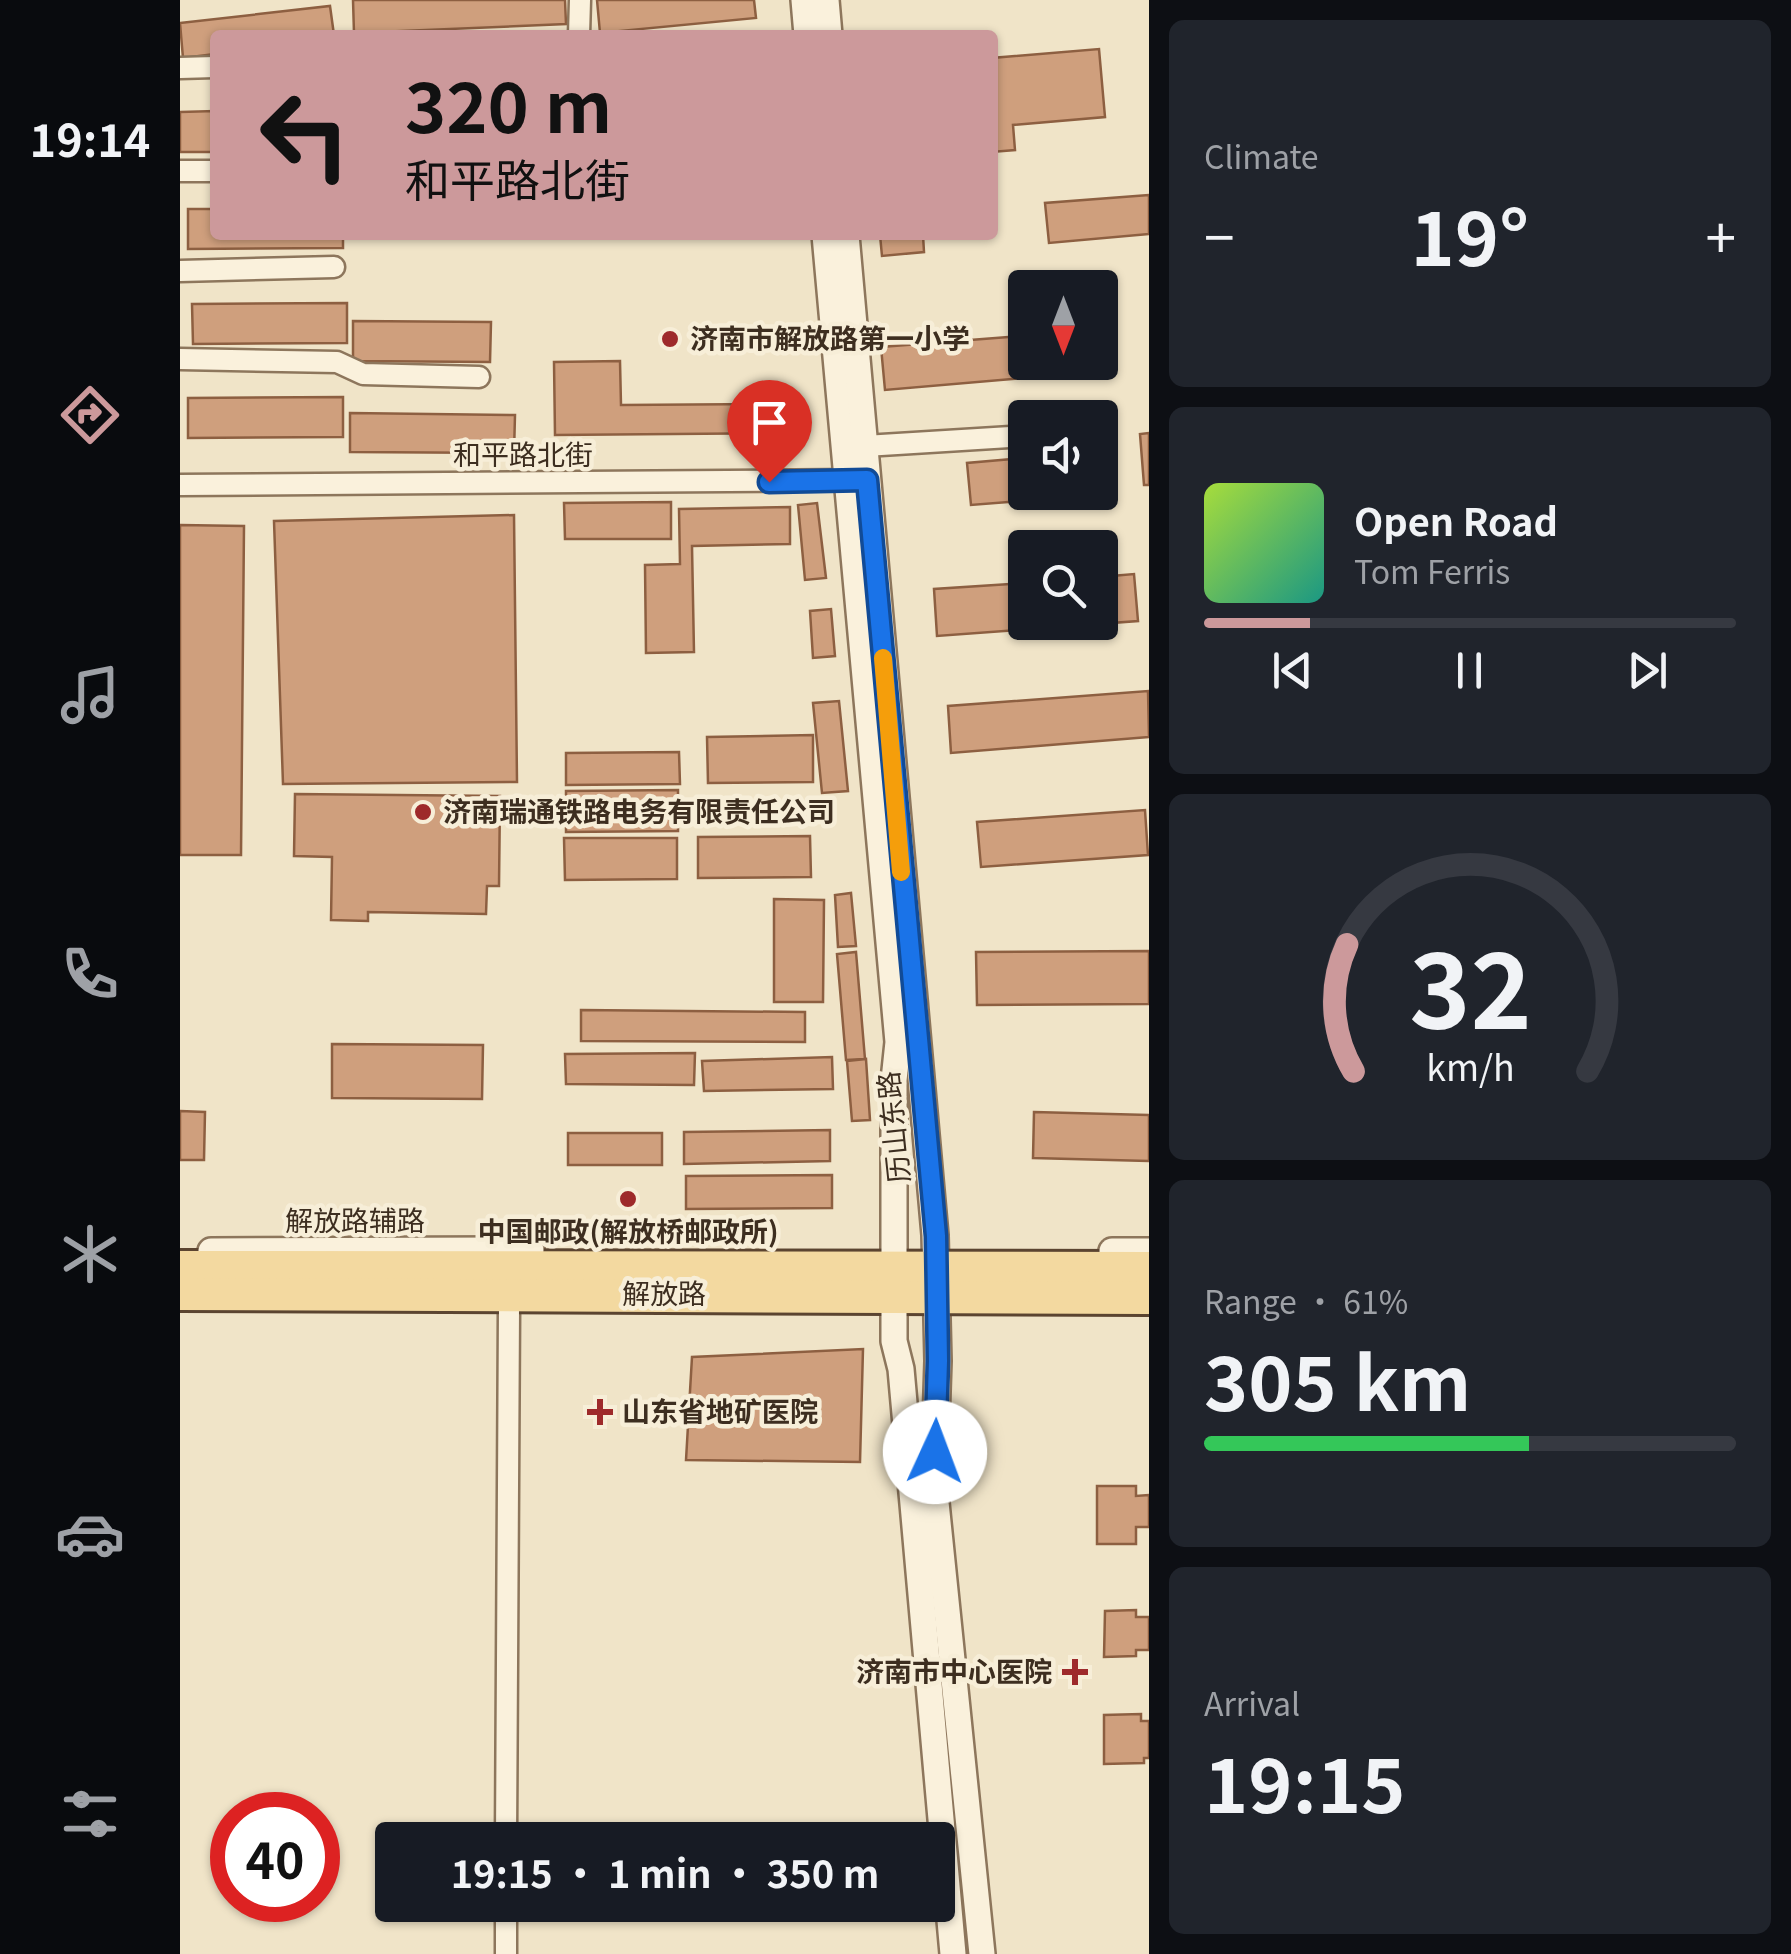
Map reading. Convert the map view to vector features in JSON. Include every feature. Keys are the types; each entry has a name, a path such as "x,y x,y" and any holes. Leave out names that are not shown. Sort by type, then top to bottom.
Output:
{"main road":[{"name":"解放路","path":"180,1267 548,1270 893,1281 1148,1268"},
{"name":"解放路","path":"180,1294 548,1270"},
{"path":"518,1309 548,1270"},
{"path":"1101,1272 1147,1306"}],"street":[{"path":"579,30 580,0"},
{"path":"804,0 807,30"},
{"path":"826,0 829,30"},
{"path":"180,68 210,67"},
{"path":"180,172 210,171"},
{"name":"历山东路","path":"826,240 857,480 938,1281 934,1483 982,1954"},
{"name":"历山东路","path":"846,240 864,446 857,480 898,1042 894,1080 893,1281 952,1954"},
{"path":"180,271 334,266"},
{"path":"180,360 337,362 363,374 480,377"},
{"path":"864,446 1008,437"},
{"name":"和平路北街","path":"180,485 857,480"},
{"name":"解放路辅路","path":"180,1251 548,1270"},
{"path":"1101,1272 1148,1251"},
{"path":"180,1309 518,1309 506,1822"},
{"path":"506,1922 506,1954"}],"building":[{"path":"353,0 565,0 566,24 354,30"},
{"path":"597,0 754,0 756,18 600,30"},
{"path":"330,6 333,30 210,30 210,55 183,58 180,23"},
{"path":"1099,49 1105,117 1013,125 1015,150 998,151 998,57"},
{"path":"210,111 210,152 180,152 180,112"},
{"path":"1149,195 1149,234 1049,243 1045,203"},
{"path":"188,209 210,209 210,240 343,240 343,248 188,249"},
{"path":"880,240 923,240 924,252 882,256"},
{"path":"347,303 347,343 193,344 192,304"},
{"path":"353,321 491,322 490,362 353,361"},
{"path":"1008,337 1008,379 885,390 881,347"},
{"path":"620,361 621,405 778,404 778,433 555,435 554,362"},
{"path":"343,397 343,437 188,438 188,398"},
{"path":"350,413 515,415 514,453 350,452"},
{"path":"1149,433 1149,485 1144,485 1140,434"},
{"path":"1008,459 1008,502 971,505 967,463"},
{"path":"671,502 671,539 565,539 564,503"},
{"path":"817,503 826,578 805,580 798,505"},
{"path":"790,507 790,544 692,546 694,652 646,653 645,565 680,564 679,509"},
{"path":"514,515 517,782 283,784 274,521"},
{"path":"180,525 244,526 241,855 180,855"},
{"path":"1134,574 1138,621 1118,622 1118,575"},
{"path":"1008,584 1008,631 937,636 934,589"},
{"path":"831,609 835,656 813,658 810,611"},
{"path":"1148,691 1149,737 951,753 948,706"},
{"path":"839,701 848,791 822,793 813,703"},
{"path":"813,735 813,782 708,783 707,737"},
{"path":"679,752 680,784 566,785 566,753"},
{"path":"678,790 678,831 566,832 566,791"},
{"path":"295,794 500,796 499,886 487,886 486,914 368,912 368,921 331,920 332,857 294,856"},
{"path":"1145,810 1148,855 981,867 977,822"},
{"path":"810,836 811,877 698,878 698,837"},
{"path":"564,838 677,838 677,879 565,880"},
{"path":"851,893 856,946 838,947 835,895"},
{"path":"774,899 824,900 823,1002 774,1002"},
{"path":"1149,951 1149,1004 977,1005 976,952"},
{"path":"856,952 865,1059 846,1060 837,954"},
{"path":"581,1010 805,1012 805,1042 581,1041"},
{"path":"332,1044 483,1045 482,1099 332,1098"},
{"path":"695,1053 694,1085 566,1084 565,1054"},
{"path":"832,1057 833,1089 704,1091 702,1061"},
{"path":"866,1059 870,1120 852,1121 847,1061"},
{"path":"180,1111 205,1112 204,1160 180,1160"},
{"path":"1034,1112 1149,1115 1149,1161 1033,1158"},
{"path":"830,1130 830,1161 684,1164 684,1132"},
{"path":"568,1133 662,1133 662,1165 568,1165"},
{"path":"832,1175 832,1208 686,1209 686,1176"},
{"path":"863,1349 860,1462 686,1460 692,1357"},
{"path":"1097,1486 1136,1486 1136,1496 1149,1495 1149,1527 1136,1527 1136,1544 1097,1544"},
{"path":"1136,1610 1136,1617 1149,1617 1149,1650 1136,1650 1136,1656 1104,1657 1105,1611"},
{"path":"1141,1714 1141,1721 1149,1721 1149,1758 1144,1758 1144,1763 1104,1764 1104,1715"}],"slow traffic":[{"path":"883,658 901,872"}],"place":[{"name":"济南市解放路第一小学","path":"670,339"},
{"name":"济南瑞通铁路电务有限责任公司","path":"423,812"},
{"name":"中国邮政(解放桥邮政所)","path":"628,1199"},
{"name":"山东省地矿医院","path":"600,1412"},
{"name":"济南市中心医院","path":"1075,1672"}],"route":[{"path":"769,482 867,480 936,1236 935,1452"}]}
